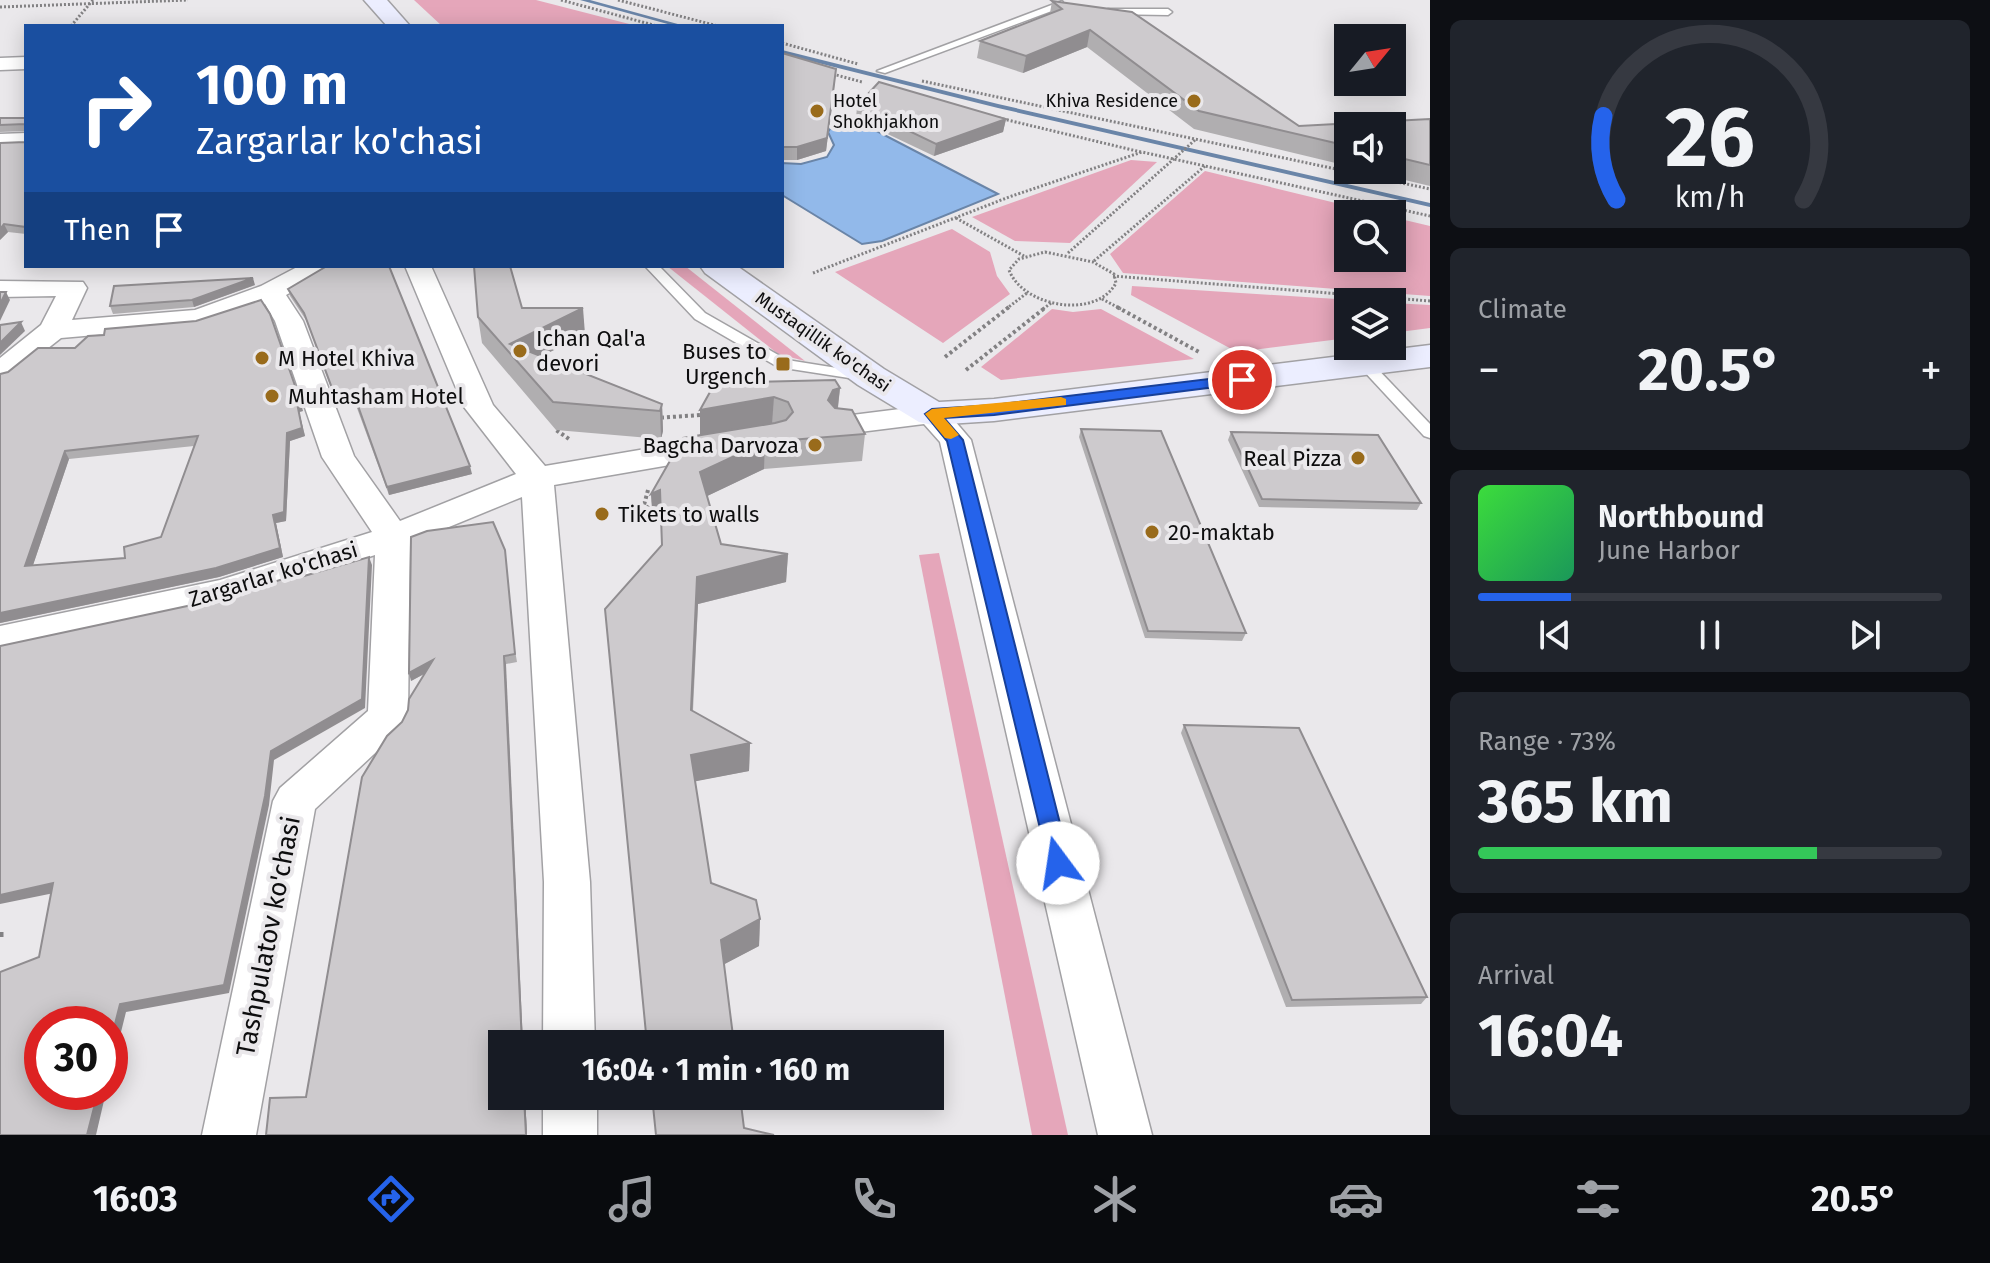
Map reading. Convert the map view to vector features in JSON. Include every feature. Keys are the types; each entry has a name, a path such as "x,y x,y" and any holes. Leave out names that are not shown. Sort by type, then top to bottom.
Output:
{"main road":[{"path":"375,0 397,24"},
{"name":"Mustaqillik ko'chasi","path":"719,268 871,377 932,414"},
{"path":"932,414 994,410 1430,356"}],"street":[{"path":"0,64 24,63"},
{"path":"0,141 24,140"},
{"path":"53,330 199,318 271,292 315,268"},
{"path":"419,268 479,407 537,478 567,882 569,1030"},
{"path":"0,289 74,288 53,330 0,372"},
{"path":"271,292 289,321 338,457 393,537"},
{"path":"844,425 932,414 955,440 1125,1135"},
{"name":"Zargarlar ko'chasi","path":"0,640 223,592 393,537 537,478 748,442"},
{"name":"Tashpulatov ko'chasi","path":"229,1135 295,801 388,717 393,537"},
{"path":"570,1110 570,1135"}],"lane":[{"path":"882,71 1062,4"},
{"path":"1095,12 1168,12"},
{"path":"654,268 700,316 783,364 871,377"},
{"path":"1365,364 1430,433"}],"path":[{"path":"0,7 188,0"},
{"path":"561,0 650,24"},
{"path":"618,0 707,24"},
{"path":"73,24 91,2"},
{"path":"784,44 944,87 1430,189"},
{"path":"824,72 867,83"},
{"path":"996,117 1430,216"},
{"path":"1067,253 1195,140"},
{"path":"813,273 1142,152"},
{"path":"1094,261 1206,165"},
{"path":"956,218 1025,256"},
{"path":"1113,276 1115,285 1111,293 1102,299 1071,304 1052,302 1027,293 1012,282 1009,274 1011,266 1025,256 1045,252 1067,253 1094,261 1113,276 1430,301"},
{"path":"945,357 1027,293"},
{"path":"1102,299 1207,356"},
{"path":"966,370 1052,302"},
{"path":"641,419 702,415"},
{"path":"556,430 561,419"},
{"path":"0,932 0,939"}],"shaded area":[{"path":"414,0 536,0 629,24 440,24"},
{"path":"1131,160 1157,162 1070,243 1015,241 972,217"},
{"path":"1205,171 1334,203 1334,272 1406,272 1406,220 1430,226 1430,296 1406,294 1406,288 1334,289 1123,273 1110,254"},
{"path":"952,229 990,252 997,276 1010,294 943,343 835,272"},
{"path":"670,268 688,268 805,361 778,354"},
{"path":"1132,286 1334,299 1334,340 1237,352 1131,295"},
{"path":"1406,304 1430,305 1430,328 1406,331"},
{"path":"1052,309 1073,312 1101,309 1194,359 1001,380 981,367"},
{"path":"939,553 1068,1135 1032,1135 919,555"}],"water":[{"path":"854,122 867,126 998,194 882,241 862,244 784,196 784,163 801,164 827,157 834,145 828,132"}],"building":[{"path":"1052,1 1132,12 1299,126 1334,124 1334,143 1199,111 1090,30 1026,56 980,41 1062,9"},
{"path":"784,54 836,69 827,138 797,147 784,147"},
{"path":"879,82 1006,119 936,144 857,106"},
{"path":"0,118 24,118 24,124 0,125"},
{"path":"1430,119 1430,165 1406,159 1406,120"},
{"path":"24,142 24,227 4,224 0,229 0,143"},
{"path":"324,268 390,268 470,466 387,487 353,392 335,396 304,313 288,289"},
{"path":"474,268 511,268 522,308 583,308 510,344 662,404 660,411 553,402 478,317"},
{"path":"253,278 192,300 110,306 114,286"},
{"path":"261,300 270,314 301,403 297,403 302,428 287,433 284,512 273,515 280,548 216,568 0,613 0,374 8,372 38,348 75,348 88,336 104,335 105,329 196,321","holes":["198,436 161,537 124,547 125,558 25,566 65,451"]},
{"path":"21,322 0,343 0,325"},
{"path":"835,380 840,388 833,390 828,400 835,408 852,410 865,434 765,442 700,472 721,544 788,554 697,577 691,710 750,743 691,755 711,883 756,900 760,919 721,940 732,1030 646,1030 605,609 662,545 660,490 651,494 683,438 775,423 786,420 793,412 788,402 774,397 700,410 715,383"},
{"path":"1081,429 1161,431 1246,633 1148,631"},
{"path":"1231,432 1378,435 1421,503 1262,499"},
{"path":"493,522 505,550 515,654 504,656 521,1030 488,1030 488,1110 525,1110 526,1135 266,1135 270,1098 306,1097 362,777 387,736 402,722 409,699 433,660 409,673 411,537 427,531"},
{"path":"369,557 362,699 271,751 265,796 224,985 120,1006 24,1006 24,1110 93,1110 87,1135 0,1135 0,972 39,957 53,883 0,895 0,646 220,599 305,572 304,576"},
{"path":"1184,725 1299,728 1427,997 1292,1000"},
{"path":"653,1110 742,1110 744,1128 774,1135 656,1135"}],"waterway":[{"path":"583,0 674,24"},
{"path":"784,52 998,106 1430,205"}],"slow traffic":[{"path":"951,435 932,414 1061,402"}],"place":[{"name":"Khiva Residence","path":"1194,101"},
{"name":"Hotel Shokhjakhon","path":"817,111"},
{"name":"Ichan Qal'a devori","path":"520,351"},
{"name":"M Hotel Khiva","path":"262,358"},
{"name":"Buses to Urgench","path":"783,364"},
{"name":"Muhtasham Hotel","path":"272,396"},
{"name":"Bagcha Darvoza","path":"815,445"},
{"name":"Real Pizza","path":"1358,458"},
{"name":"Tikets to walls","path":"602,514"},
{"name":"20-maktab","path":"1152,532"}],"route":[{"path":"1058,863 955,440 932,414 994,410 1242,380"}]}
